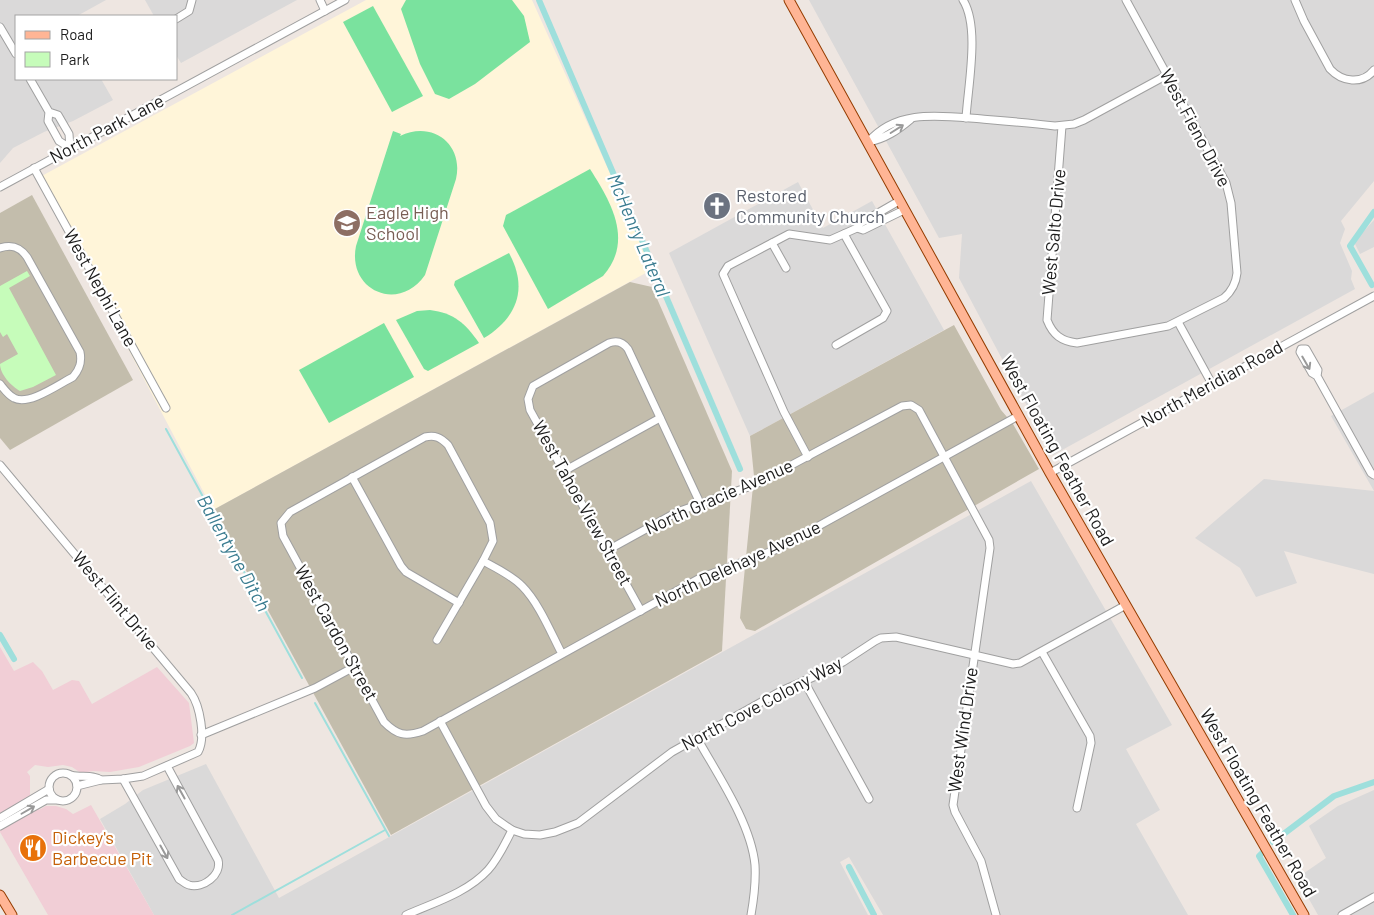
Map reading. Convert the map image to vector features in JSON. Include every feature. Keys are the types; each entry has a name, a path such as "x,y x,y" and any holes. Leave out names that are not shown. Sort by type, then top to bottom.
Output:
{"main road":[{"name":"West Floating Feather Road","path":"788,0 1050,473 1304,915"},
{"path":"0,895 12,915"}],"street":[{"path":"320,0 325,11"},
{"name":"North Park Lane","path":"0,187 345,0"},
{"path":"963,0 971,19 973,34 966,118"},
{"name":"West Fieno Drive","path":"1128,0 1229,191 1237,273 1236,280 1230,292 1224,298 1178,322"},
{"path":"1295,0 1304,22 1330,69 1336,75 1348,80 1356,80 1364,79 1372,72"},
{"path":"178,18 186,14 192,1"},
{"path":"0,27 15,52"},
{"path":"868,142 876,132 897,121 932,115 1062,126 1084,120 1167,75"},
{"path":"31,80 49,112 48,121 58,140 70,148"},
{"path":"49,112 58,115 69,134 70,148"},
{"name":"West Salto Drive","path":"1062,126 1047,320 1050,329 1056,336 1066,342 1077,342 1160,328 1178,322"},
{"name":"West Nephi Lane","path":"34,168 166,408"},
{"path":"808,457 784,412 723,274 728,266 789,234 830,240 857,228 859,224 900,201"},
{"path":"857,228 863,230 904,210"},
{"path":"836,345 883,318 887,311 844,234"},
{"path":"772,243 786,268"},
{"path":"0,248 15,246 22,250 80,352 81,359 80,366 72,377 32,398 19,400 8,394 0,384"},
{"name":"North Meridian Road","path":"1050,473 1374,296"},
{"path":"1178,322 1212,384"},
{"path":"1296,338 1302,348 1306,349 1318,370 1316,376 1371,473 1374,475"},
{"name":"West Tahoe View Street","path":"641,611 530,410 529,394 538,382 609,343 619,342 628,349 660,418"},
{"name":"North Gracie Avenue","path":"608,550 677,512 754,485 902,406 911,405"},
{"name":"West Wind Drive","path":"911,405 920,410 989,540 990,548 953,805 984,867 996,915"},
{"name":"North Delehaye Avenue","path":"402,734 411,735 440,721 700,578 775,550 1018,416"},
{"path":"564,471 660,418 700,503"},
{"path":"437,640 459,603 483,561 493,541 490,523 448,445 436,436 425,437 352,477 406,572 459,603"},
{"name":"West Flint Drive","path":"0,465 191,693 198,706 202,742 200,749 195,755 167,766"},
{"name":"West Cardon Street","path":"352,477 290,512 281,523 283,536 384,722 392,730 402,734"},
{"path":"483,561 511,576 523,587 532,599 562,654"},
{"name":"North Cove Colony Way","path":"512,830 524,834 540,835 572,826 584,819 666,756 781,691 843,662 874,641 888,637 1013,664 1027,660 1126,605"},
{"path":"1042,652 1090,736 1091,743 1077,808"},
{"path":"201,735 315,688 354,667"},
{"path":"804,681 869,799"},
{"path":"406,915 460,890 482,876 493,864 512,830 496,819 486,806 440,721"},
{"path":"697,738 736,807 750,845 755,881 751,915"},
{"path":"77,786 100,780 143,776 167,766 218,860 220,866 213,878 199,885 191,886 179,879 123,779"},
{"path":"58,800 51,794 49,789 50,780 53,776 61,773 77,777 97,777 100,780"},
{"path":"0,826 46,800 68,800 73,797 77,786 71,775"},
{"path":"0,818 49,789"},
{"path":"1342,915 1374,897"}],"shaded area":[{"path":"0,0 106,0 79,15 15,15 15,80 102,80 113,100 73,121 44,132 13,148 0,163"},
{"path":"145,0 297,0 181,63 178,58 178,15 153,15"},
{"name":"Eagle High School","path":"366,0 532,0 653,269 213,510 38,178"},
{"path":"809,0 1374,0 1374,181 1341,221 1345,229 1340,243 1352,271 1351,279 1355,289 1053,455 959,278 962,234 939,238"},
{"path":"798,182 823,228 872,201 944,330 750,436 669,253"},
{"path":"32,195 133,380 10,450 0,438 0,213"},
{"path":"1374,220 1374,247 1360,254 1354,242"},
{"path":"630,282 652,287 732,471 722,651 391,835 213,510"},
{"path":"954,325 1001,410 1013,424 1039,469 755,631 746,629 740,618 754,476 750,436"},
{"path":"1374,392 1374,491 1331,416"},
{"path":"1264,479 1374,491 1374,574 1284,551 1297,583 1256,597 1240,568 1195,538"},
{"path":"1031,481 1172,725 1126,749 1160,810 1136,824 1188,915 883,915 849,857 840,862 868,915 154,915 100,819 125,804 143,790 206,764 279,898"},
{"path":"0,647 14,671 33,662 42,671 53,690 72,680 79,681 92,704 157,667 189,703 194,743 190,746 139,767 110,772 93,771 81,773 72,767 63,765 48,767 35,765 27,772 30,776 30,795 39,810 46,806 56,806 66,809 73,814 91,805 154,915 48,915 0,832"},
{"path":"1374,790 1374,915 1318,915 1297,878 1326,858 1309,826 1338,806"}],"green space":[{"path":"406,0 512,0 524,16 530,42 475,84 449,99 435,94 420,64 401,9"},
{"path":"373,6 423,96 392,112 343,22"},
{"path":"393,131 401,134 400,136 423,131 434,133 443,138 450,146 455,155 457,166 456,179 425,275 414,287 402,293 389,294 377,292 367,285 359,275 355,262 356,246"},
{"path":"590,169 612,208 618,235 617,249 612,263 603,276 548,309 503,226 506,215"},
{"path":"509,253 518,278 516,301 505,321 484,338 454,285 455,281"},
{"path":"27,271 30,276 9,288 56,375 33,387 20,391 13,386 0,368 0,364 18,354 7,334 3,337 0,332 0,286"},
{"path":"430,310 452,316 458,320 479,343 428,371 424,369 396,320 417,311"},
{"path":"384,323 414,377 329,423 299,370"}],"waterway":[{"name":"McHenry Lateral","path":"539,0 740,469"},
{"path":"1372,285 1350,246 1374,212"},
{"name":"Ballentyne Ditch","path":"166,429 302,678"},
{"path":"0,635 14,659"},
{"name":"Ballentyne Ditch","path":"315,703 389,836"},
{"path":"1273,842 1334,796 1374,782"},
{"path":"232,915 385,830"},
{"path":"1262,853 1259,856 1293,915"},
{"name":"McHenry Lateral","path":"849,867 874,915"}],"place":[{"name":"Restored Community Church","path":"717,206"},
{"name":"Eagle High School","path":"347,223"},
{"name":"Dickey's Barbecue Pit","path":"33,848"}]}
